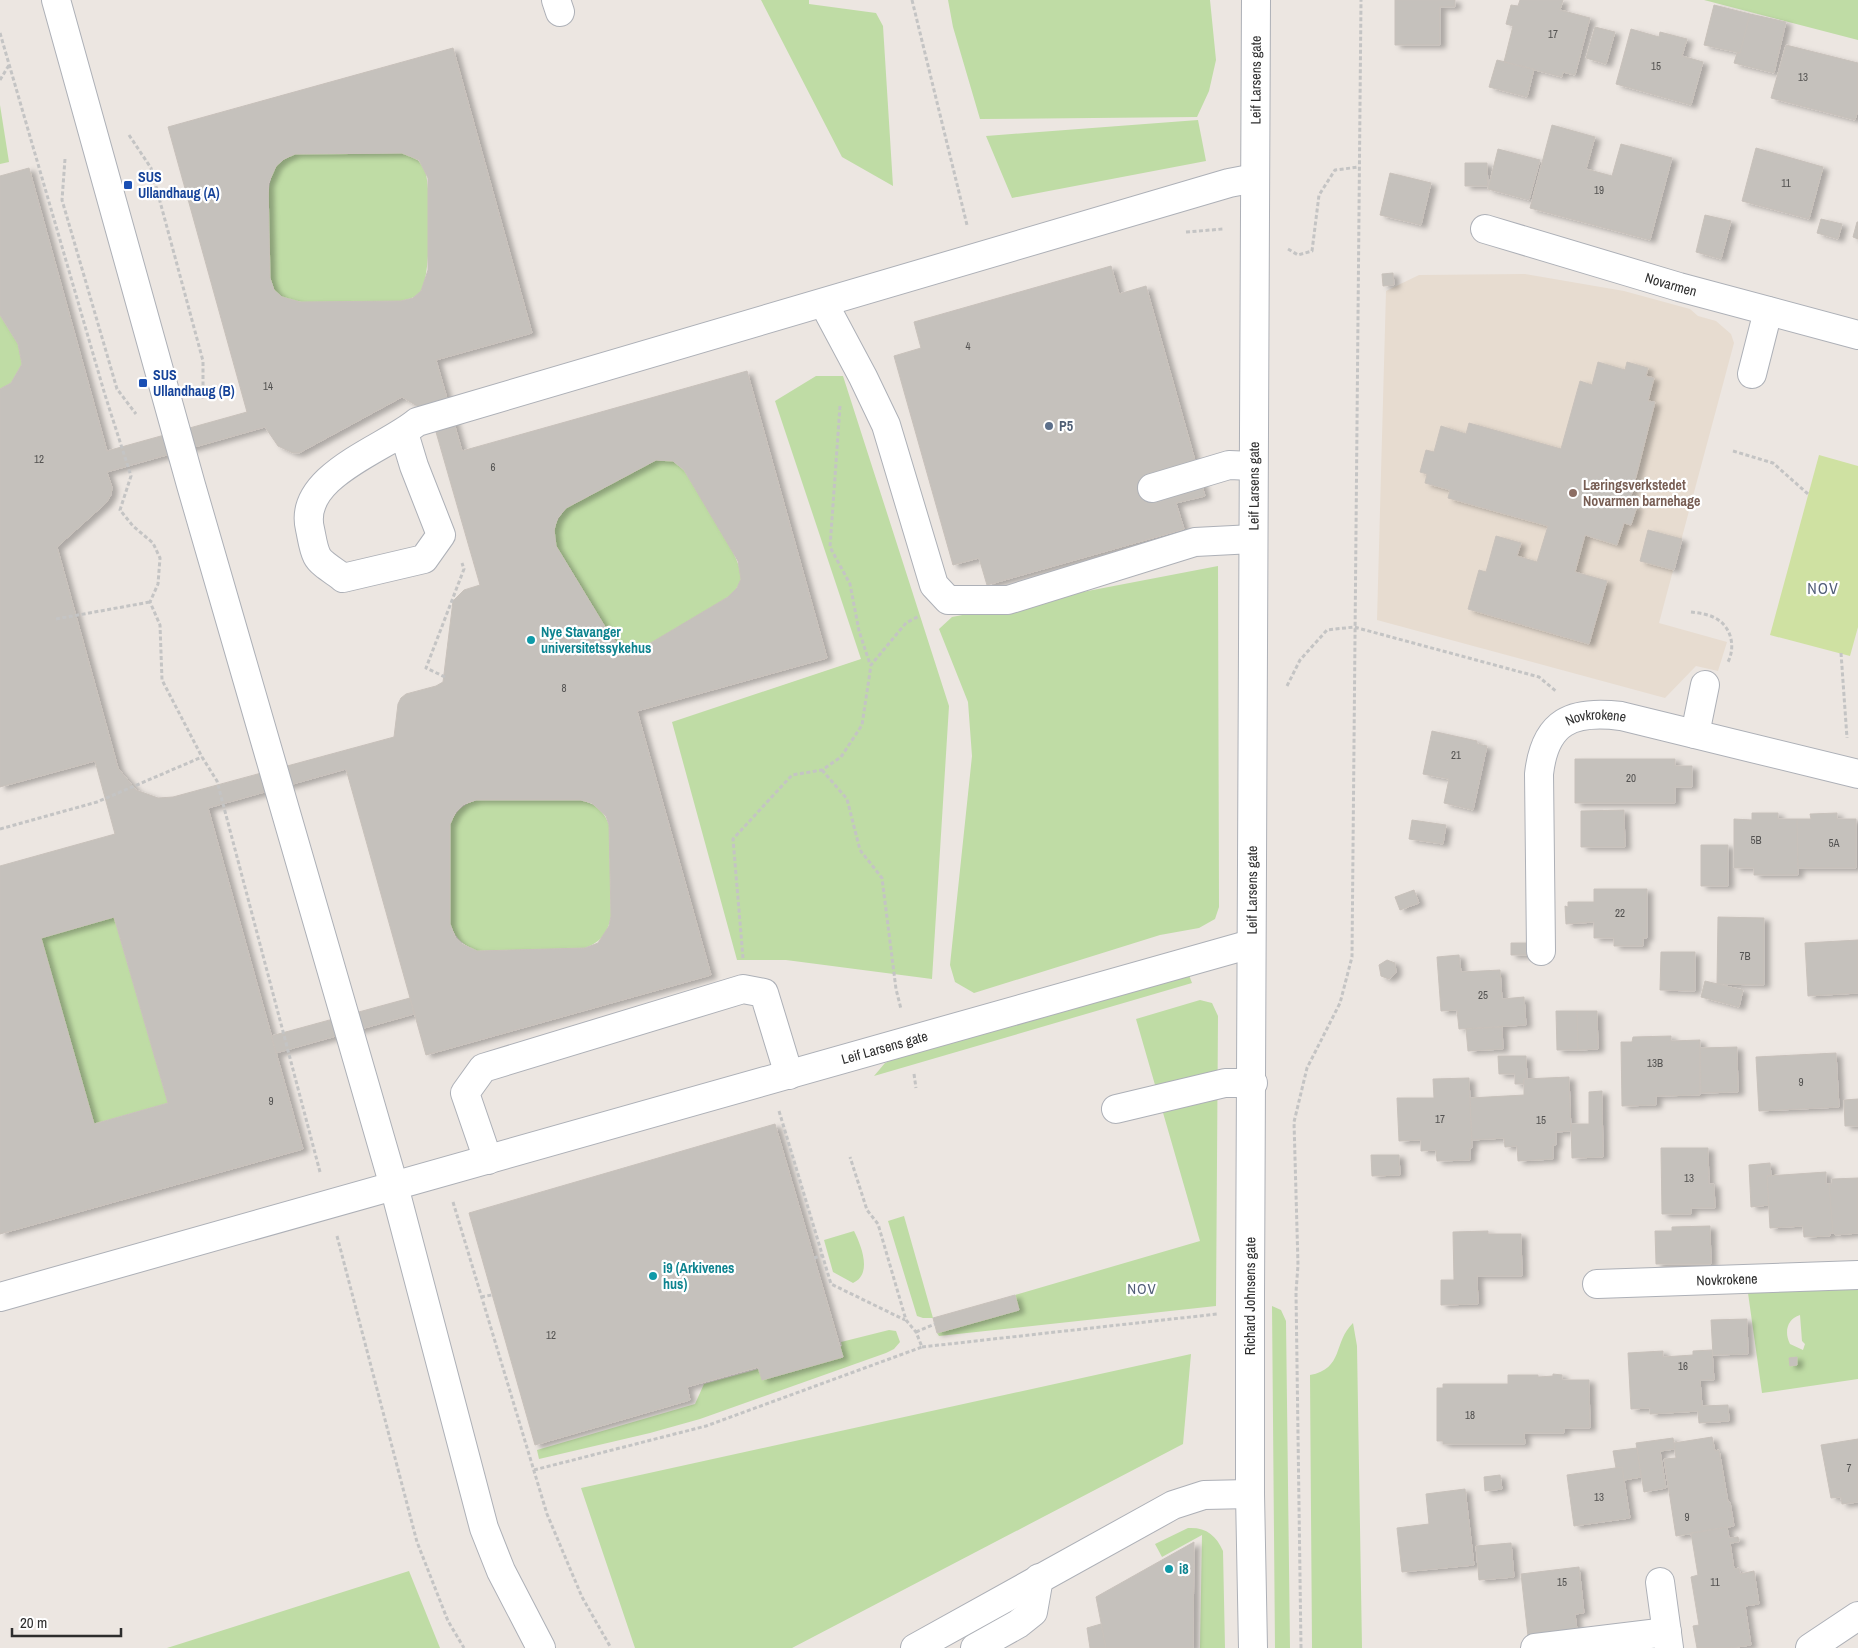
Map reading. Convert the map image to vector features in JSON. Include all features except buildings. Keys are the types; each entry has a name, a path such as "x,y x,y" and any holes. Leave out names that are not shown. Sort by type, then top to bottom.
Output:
{"street":[{"path":"56,0 189,476 394,1186 484,1528 501,1571 541,1648"},
{"name":"Leif Larsens gate","path":"0,1297 1252,944 1256,0"},
{"path":"404,433 414,466 441,535 424,559 343,578 317,557 308,520 311,500 329,480 362,456 404,433 417,422 824,304 1229,183 1255,178"},
{"name":"Novarmen","path":"1485,230 1679,287 1858,335"},
{"path":"824,304 886,425 934,585 948,600 1008,600 1195,542 1253,539"},
{"path":"1752,374 1768,311"},
{"path":"1152,488 1229,465 1253,466"},
{"path":"1695,734 1705,685"},
{"name":"Novkrokene","path":"1541,951 1540,758 1553,733 1561,724 1573,717 1584,714 1604,714 1856,773"},
{"name":"Richard Johnsens gate","path":"1252,944 1253,1083 1250,1494 1253,1648"},
{"path":"488,1160 465,1094 483,1068 744,989 764,993 789,1075"},
{"path":"1116,1109 1225,1083 1253,1083"},
{"name":"Novkrokene","path":"1597,1284 1858,1275"},
{"path":"915,1648 1039,1578 1184,1501 1204,1495 1250,1494"},
{"path":"975,1648 1018,1624 1033,1612 1039,1578"},
{"path":"1535,1648 1668,1640 1660,1582"},
{"path":"1810,1648 1858,1616"}],"path":[{"path":"912,0 975,259"},
{"path":"1301,1648 1296,1292 1298,1265 1294,1122 1307,1068 1340,1003 1352,957 1361,0"},
{"path":"0,33 105,395 131,476 120,510 133,526 153,543 160,558 158,584 150,602 160,625 162,680 202,758 217,782 330,1205 417,1542 448,1621 464,1648"},
{"path":"0,80 9,65"},
{"path":"1286,241 1286,248 1298,255 1312,251 1319,195 1335,170 1359,166"},
{"path":"1183,232 1228,229"},
{"path":"744,989 743,942 733,839 792,775 822,770 841,757 862,725 871,665 859,630 850,584 830,547 836,438 842,391 863,377"},
{"path":"1733,451 1773,463 1808,494"},
{"path":"445,677 426,668 464,569 462,560"},
{"path":"871,665 906,623 948,600"},
{"path":"56,619 150,602"},
{"path":"1691,612 1714,617 1722,624 1733,646 1724,668 1705,685"},
{"path":"1286,690 1300,660 1327,630 1354,627 1539,677 1556,692 1573,717"},
{"path":"1841,654 1846,734 1856,773"},
{"path":"0,829 97,802 202,758"},
{"path":"822,770 847,799 860,850 882,878 896,989 909,1042"},
{"path":"914,1073 916,1088"},
{"path":"781,1111 831,1284 906,1320"},
{"path":"850,1157 867,1210 878,1224 906,1320 916,1332 922,1347"},
{"path":"446,1172 480,1298 547,1514 582,1597 611,1648"},
{"path":"814,1258 823,1255"},
{"path":"480,1298 492,1294"},
{"path":"534,1470 706,1426 922,1347 1225,1313"},
{"path":"916,1332 935,1324"}],"shaded area":[{"path":"1525,274 1624,291 1690,309 1698,316 1716,321 1731,334 1734,343 1659,623 1727,642 1718,671 1696,666 1665,698 1377,620 1386,291 1419,275"}],"green space":[{"path":"761,0 809,0 809,4 876,13 883,26 893,186 842,157"},
{"path":"948,0 1210,0 1216,60 1209,91 1197,117 980,119 953,27"},
{"path":"1704,0 1858,0 1858,40"},
{"path":"0,105 9,162 0,164"},
{"path":"1198,120 1206,161 1012,198 986,136"},
{"path":"402,153 420,162 427,177 429,210 428,250 427,268 421,291 412,298 401,301 339,303 292,300 282,297 277,293 270,278 268,220 269,188 276,167 285,159 295,154"},
{"path":"0,315 18,344 22,364 11,383 0,389"},
{"path":"816,376 843,376 949,706 932,979 786,960 737,960 672,722 861,659 775,401"},
{"path":"1819,455 1858,466 1858,627 1850,656 1770,635"},
{"path":"656,460 673,461 684,470 727,540 740,568 741,578 738,586 728,597 693,619 649,644 628,649 620,645 610,635 556,546 554,531 557,521 566,508"},
{"path":"1218,566 1219,907 1215,919 1199,928 1160,935 974,993 955,982 950,965 972,756 968,702 939,629 952,617"},
{"path":"476,800 581,800 595,806 602,812 609,825 611,916 606,932 599,940 585,948 477,951 457,937 450,924 450,824 460,809"},
{"path":"114,917 168,1103 94,1124 41,938"},
{"path":"1189,975 1192,983 874,1076 885,1063 897,1058"},
{"path":"1200,1000 1212,1003 1218,1016 1216,1306 939,1336 937,1333 1019,1310 1015,1295 1200,1241 1136,1019"},
{"path":"904,1216 933,1318 917,1316 888,1221"},
{"path":"854,1231 862,1251 864,1266 863,1273 853,1283 833,1272 824,1240"},
{"path":"1858,1289 1858,1379 1762,1393 1748,1293","holes":["1800,1315 1802,1341 1805,1344 1803,1350 1790,1344 1787,1335 1788,1326 1792,1320"]},
{"path":"1272,1306 1281,1310 1286,1321 1290,1648 1275,1648"},
{"path":"1353,1323 1357,1346 1362,1648 1312,1648 1310,1375 1321,1372 1333,1361 1347,1330"},
{"path":"889,1330 896,1331 900,1342 894,1349 886,1353 700,1419 650,1433 539,1459 537,1450 695,1404 704,1384 842,1346 841,1342"},
{"path":"1191,1354 1183,1444 792,1648 635,1648 581,1488"},
{"path":"1188,1528 1200,1529 1210,1533 1223,1551 1225,1648 1200,1648 1202,1535 1162,1557 1155,1544"},
{"path":"409,1571 440,1648 167,1648"}],"place":[{"name":"SUS Ullandhaug (A)","path":"128,185"},
{"name":"SUS Ullandhaug (B)","path":"143,383"},
{"name":"P5","path":"1049,426"},
{"name":"Læringsverkstedet Novarmen barnehage","path":"1573,493"},
{"name":"Nye Stavanger universitetssykehus","path":"531,640"},
{"name":"i9 (Arkivenes hus)","path":"653,1276"},
{"name":"i8","path":"1169,1569"}],"district":[{"name":"NOV","path":"1823,588"},
{"name":"NOV","path":"1142,1288"}]}
